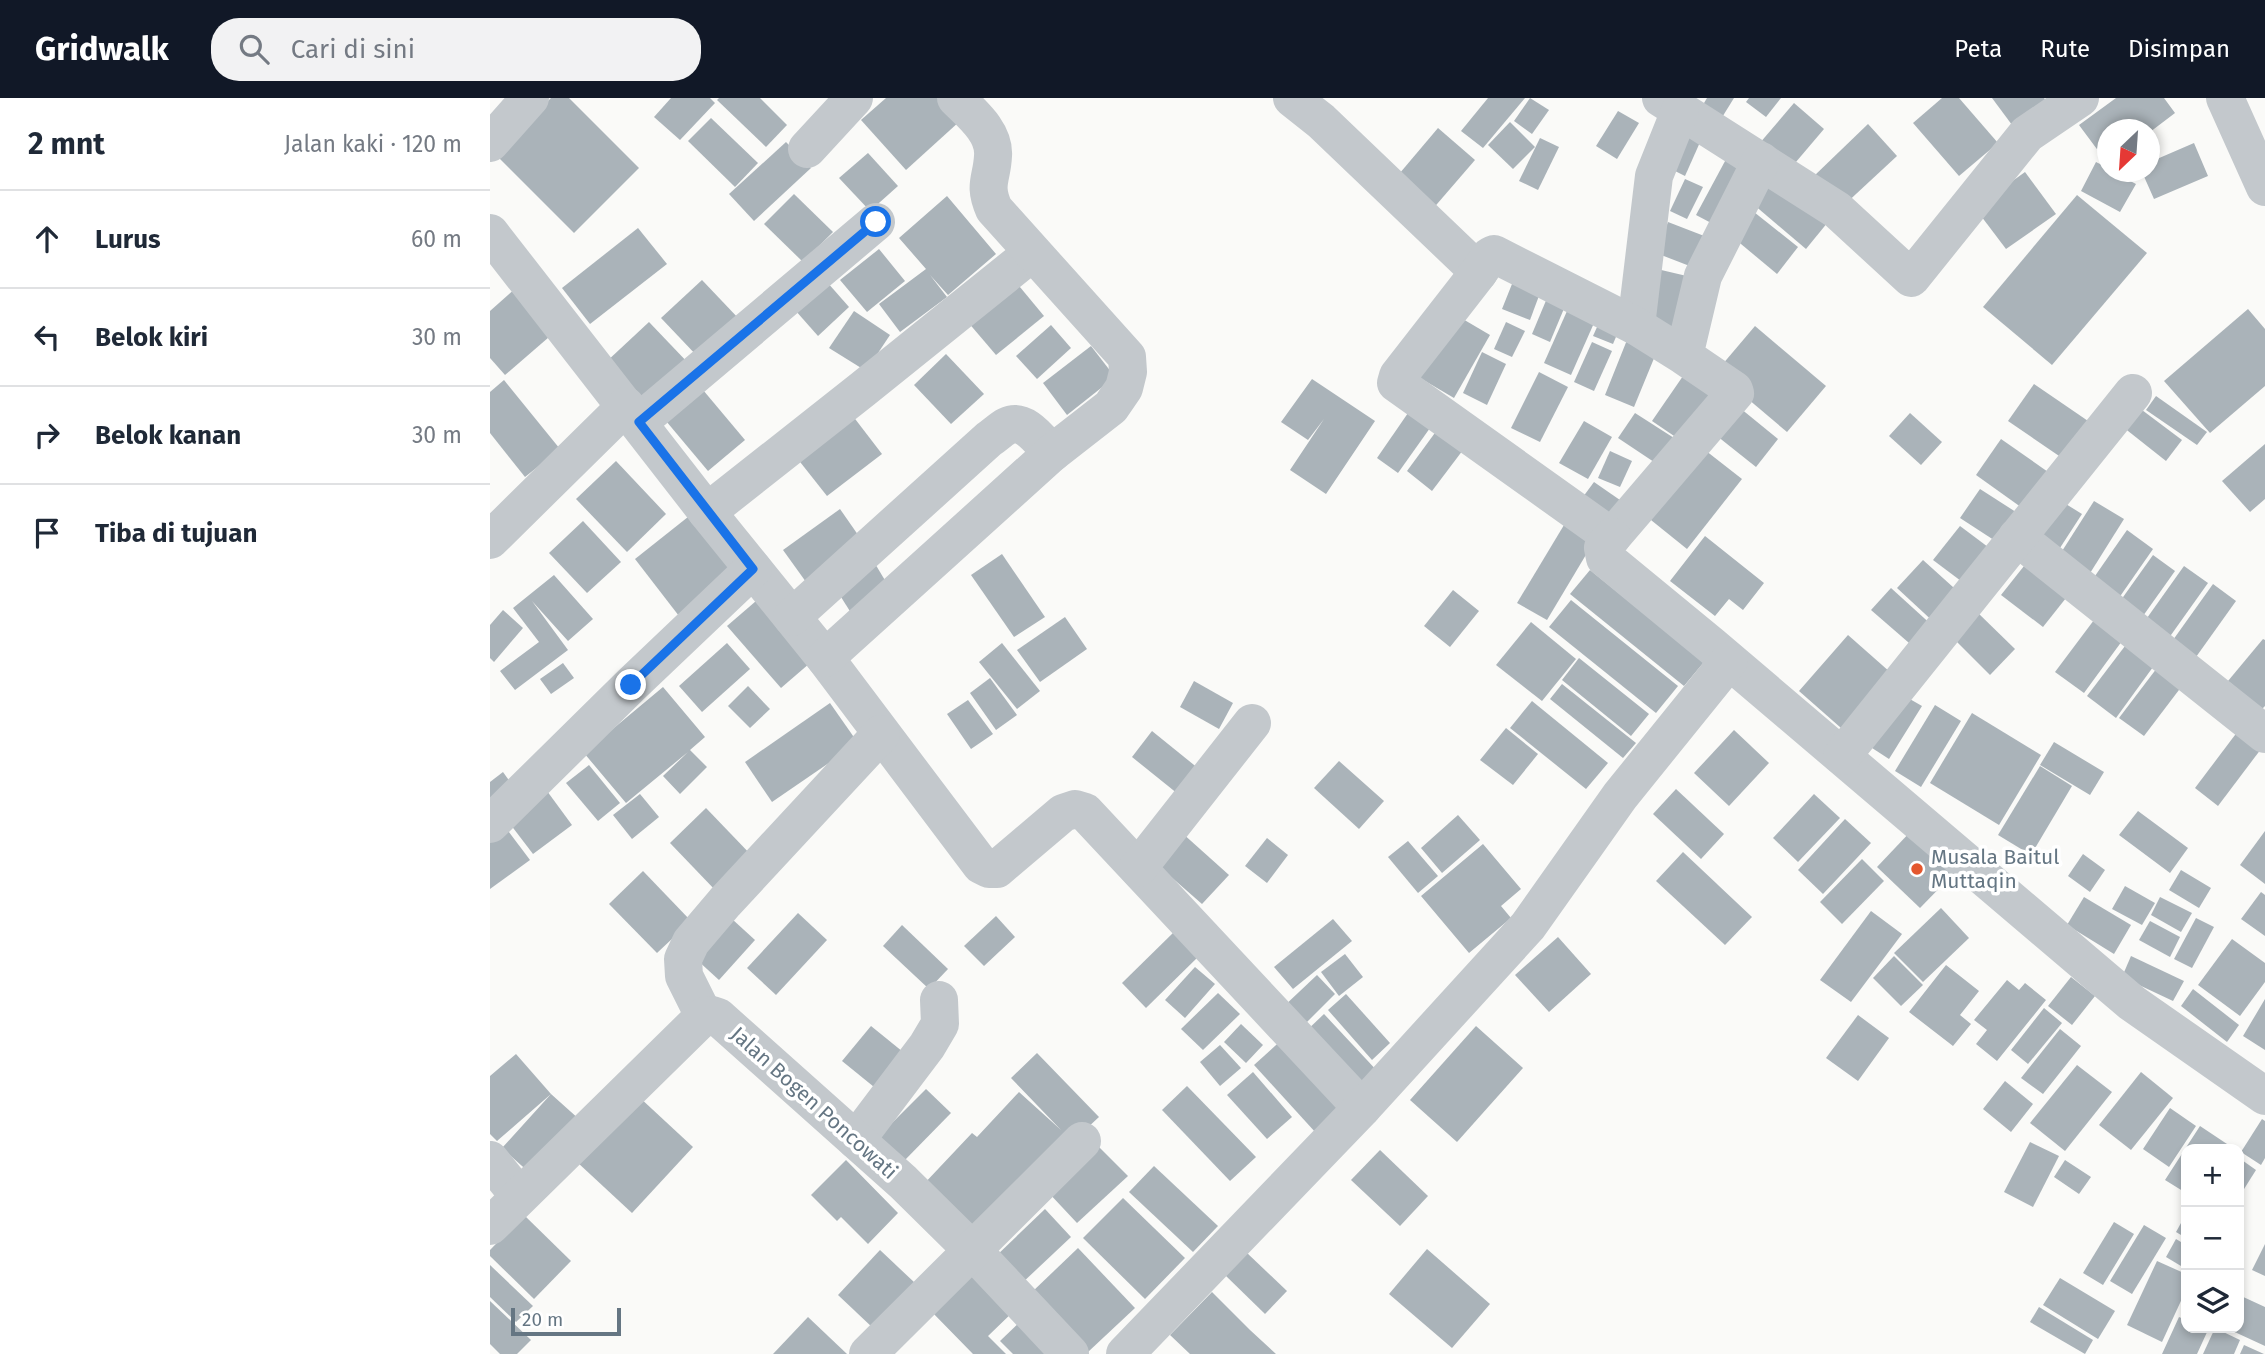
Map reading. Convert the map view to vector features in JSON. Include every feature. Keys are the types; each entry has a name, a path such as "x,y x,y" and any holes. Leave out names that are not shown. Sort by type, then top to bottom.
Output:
{"street":[{"path":"490,143 530,98"},
{"path":"807,149 854,98"},
{"path":"825,658 1052,453 1111,407 1125,388 1128,357 994,209 989,198 988,182 994,154 992,144 986,131 956,98"},
{"path":"1636,326 1654,176 1670,104 1837,210 1909,278 1913,278 2026,134 2080,98"},
{"path":"2225,98 2265,187"},
{"path":"1318,106 1479,272"},
{"path":"1684,356 1703,276 1761,161"},
{"path":"490,540 633,414 876,222"},
{"path":"490,233 707,512 825,658 981,865 997,869 1063,813 1075,809 1085,812 1362,1108"},
{"path":"707,512 1032,253"},
{"path":"1612,537 1396,383 1398,376 1494,254 1636,326 1734,390 1735,393 1603,548 1605,558 2132,1003 2265,1096"},
{"path":"1842,756 2133,393"},
{"path":"792,617 989,439 1008,425 1017,423 1027,428 1052,453"},
{"path":"2017,537 2265,734"},
{"path":"490,824 753,569"},
{"path":"1125,1354 1362,1108 1528,926 1620,796 1729,661"},
{"path":"1138,868 1252,723"},
{"path":"490,1226 704,1016 684,976 683,959 691,942 881,734"},
{"path":"856,1140 927,1046 940,1024 939,1000"},
{"name":"Jalan Bogen Poncowati","path":"704,1016 718,1017 903,1182 973,1251 1070,1354"},
{"path":"868,1354 1082,1141"},
{"path":"490,1160 520,1196"}],"building":[{"path":"551,98 569,98 639,168 574,233 495,154"},
{"path":"671,98 710,98 715,103 680,140 654,117"},
{"path":"760,98 787,125 766,147 717,100"},
{"path":"886,98 939,98 960,121 906,170 861,120"},
{"path":"1488,98 1525,98 1483,148 1461,131"},
{"path":"1530,98 1549,110 1532,134 1514,121"},
{"path":"1707,98 1734,98 1721,119 1701,108"},
{"path":"1749,98 1781,98 1766,117 1746,102"},
{"path":"1942,98 1959,98 1998,143 1959,176 1913,123"},
{"path":"1992,98 2044,98 2052,108 2018,133"},
{"path":"2116,98 2164,98 2175,113 2160,124 2160,119 2097,119 2097,149 2079,125"},
{"path":"1794,103 1824,129 1790,169 1759,144"},
{"path":"1618,111 1639,123 1617,159 1596,146"},
{"path":"711,118 758,163 735,187 688,141"},
{"path":"1510,122 1535,147 1513,169 1488,145"},
{"path":"1868,124 1897,156 1842,207 1813,177"},
{"path":"1438,128 1475,160 1431,211 1394,180"},
{"path":"1683,132 1701,140 1685,176 1667,167"},
{"path":"1540,138 1559,147 1538,190 1519,181"},
{"path":"786,142 811,168 754,221 729,194"},
{"path":"2194,143 2208,176 2154,199 2146,182 2160,182 2160,158"},
{"path":"1731,150 1750,160 1715,225 1696,215"},
{"path":"868,153 898,186 870,211 839,178"},
{"path":"2096,162 2097,182 2136,184 2120,212 2081,191"},
{"path":"2025,172 2056,214 2006,249 1975,208"},
{"path":"1776,177 1828,222 1806,249 1753,204"},
{"path":"1685,179 1703,187 1687,219 1670,211"},
{"path":"794,194 833,232 803,262 764,224"},
{"path":"2077,195 2147,253 2052,365 1983,307"},
{"path":"947,196 996,254 948,295 930,275 947,297 900,332 879,304 926,269 899,238"},
{"path":"1749,208 1798,247 1777,274 1729,234"},
{"path":"1668,222 1712,239 1700,270 1656,253"},
{"path":"638,228 667,264 590,324 562,288"},
{"path":"879,249 905,281 867,312 840,280"},
{"path":"1657,269 1691,277 1679,330 1646,322"},
{"path":"1516,274 1543,285 1530,320 1502,309"},
{"path":"702,280 740,320 699,358 661,318"},
{"path":"1015,281 1044,316 996,355 967,321"},
{"path":"827,282 849,307 818,336 795,310"},
{"path":"517,287 556,331 505,375 490,358 490,311"},
{"path":"1550,291 1568,299 1550,342 1532,334"},
{"path":"1571,302 1598,314 1571,375 1544,363"},
{"path":"2248,309 2265,329 2265,386 2210,433 2164,381"},
{"path":"854,311 890,335 866,371 829,348"},
{"path":"1456,315 1490,335 1454,398 1420,378"},
{"path":"1602,316 1621,325 1613,344 1593,336"},
{"path":"649,322 691,366 647,407 605,363"},
{"path":"1506,322 1525,331 1512,357 1494,349"},
{"path":"1051,325 1071,348 1037,379 1016,356"},
{"path":"1755,326 1826,386 1787,432 1716,372"},
{"path":"1627,340 1657,351 1634,407 1605,395"},
{"path":"1592,342 1612,351 1594,391 1574,382"},
{"path":"1091,346 1115,377 1067,415 1043,383"},
{"path":"1482,352 1506,364 1487,405 1463,393"},
{"path":"946,354 984,394 951,424 914,385"},
{"path":"1539,372 1568,387 1540,442 1511,428"},
{"path":"1683,376 1711,394 1680,440 1652,421"},
{"path":"1312,379 1375,421 1326,494 1290,470 1324,419 1308,440 1281,422"},
{"path":"504,380 560,449 525,477 490,433 490,392"},
{"path":"698,384 745,440 708,471 661,415"},
{"path":"2034,384 2091,423 2065,460 2008,421"},
{"path":"2156,396 2207,432 2197,445 2146,410"},
{"path":"2138,407 2182,440 2166,461 2123,427"},
{"path":"1740,408 1778,439 1756,467 1717,436"},
{"path":"849,411 882,454 827,496 793,453"},
{"path":"1408,413 1430,428 1398,473 1377,458"},
{"path":"1635,413 1674,438 1657,464 1618,438"},
{"path":"1910,413 1942,442 1921,465 1889,436"},
{"path":"1584,421 1612,437 1588,479 1559,463"},
{"path":"1440,426 1466,446 1432,491 1407,471"},
{"path":"2001,439 2051,474 2025,510 1976,475"},
{"path":"2265,444 2265,499 2250,512 2222,481"},
{"path":"1701,447 1742,479 1687,549 1646,516"},
{"path":"1610,451 1632,461 1620,487 1598,478"},
{"path":"616,461 666,514 627,552 576,499"},
{"path":"1594,482 1630,507 1614,530 1577,505"},
{"path":"1980,489 2019,514 2000,544 1960,518"},
{"path":"2061,501 2082,514 2058,551 2038,538"},
{"path":"2094,501 2124,519 2087,578 2057,559"},
{"path":"840,509 863,542 806,582 783,550"},
{"path":"693,513 737,570 679,616 635,559"},
{"path":"583,521 621,562 587,593 549,553"},
{"path":"1564,525 1593,543 1547,620 1517,603"},
{"path":"1960,526 1988,547 1961,581 1933,560"},
{"path":"2127,530 2153,549 2114,605 2088,586"},
{"path":"1705,536 1764,583 1743,610 1729,599 1715,616 1670,581"},
{"path":"1002,554 1045,617 1014,637 971,575"},
{"path":"2153,555 2175,571 2138,623 2116,607"},
{"path":"1923,560 1964,597 1938,626 1897,588"},
{"path":"874,562 892,592 853,616 834,586"},
{"path":"2024,566 2066,598 2043,627 2001,595"},
{"path":"2184,566 2208,583 2166,642 2142,625"},
{"path":"1590,570 1704,662 1684,686 1570,594"},
{"path":"554,575 593,619 568,641 532,601 568,650 515,690 500,671 539,642 513,608"},
{"path":"2213,584 2236,601 2191,664 2168,647"},
{"path":"1891,588 1935,628 1916,649 1871,610"},
{"path":"1453,590 1479,611 1450,647 1424,626"},
{"path":"1571,600 1678,686 1656,713 1549,627"},
{"path":"756,601 810,663 781,688 727,626"},
{"path":"503,610 523,628 494,662 490,658 490,625"},
{"path":"1976,611 2015,649 1990,675 1951,636"},
{"path":"1065,617 1087,649 1040,682 1017,650"},
{"path":"2094,620 2122,641 2084,693 2055,672"},
{"path":"1531,622 1576,659 1542,701 1496,665"},
{"path":"1848,635 1899,680 1849,735 1799,691"},
{"path":"2263,639 2265,706 2262,709 2228,681"},
{"path":"727,643 750,669 702,712 679,686"},
{"path":"1002,643 1040,691 1017,709 979,662"},
{"path":"2125,646 2153,667 2116,718 2087,696"},
{"path":"1579,658 1649,714 1631,736 1562,680"},
{"path":"563,663 574,678 551,694 540,679"},
{"path":"2160,664 2185,682 2144,736 2119,718"},
{"path":"990,678 1017,715 996,730 970,693"},
{"path":"1194,681 1233,703 1219,729 1180,707"},
{"path":"1562,684 1636,743 1623,758 1550,699"},
{"path":"748,686 770,709 750,728 728,706"},
{"path":"663,687 705,737 690,750 707,767 680,794 663,776 688,752 626,803 584,753"},
{"path":"1901,694 1922,706 1889,759 1869,746"},
{"path":"968,700 993,734 971,749 947,714"},
{"path":"1532,701 1608,763 1586,789 1510,728"},
{"path":"830,703 858,743 772,802 745,762"},
{"path":"1935,705 1961,721 1921,787 1895,771"},
{"path":"1972,713 2041,755 1999,825 1930,783"},
{"path":"1506,728 1538,754 1513,785 1480,760"},
{"path":"1734,730 1769,763 1729,806 1694,773"},
{"path":"1152,731 1199,769 1178,794 1132,757"},
{"path":"2238,731 2261,749 2218,806 2195,788"},
{"path":"2054,742 2104,772 2090,795 2040,765"},
{"path":"1339,761 1384,801 1359,829 1314,788"},
{"path":"589,765 620,803 598,821 566,783"},
{"path":"2040,766 2072,786 2031,855 1998,835"},
{"path":"503,772 516,790 490,809 490,782"},
{"path":"1676,789 1724,834 1701,859 1653,814"},
{"path":"547,791 572,825 533,854 507,820"},
{"path":"640,794 659,817 632,839 613,815"},
{"path":"1814,794 1840,818 1798,862 1773,838"},
{"path":"706,808 754,858 717,892 670,843"},
{"path":"2138,811 2188,848 2170,873 2119,835"},
{"path":"1458,815 1480,840 1442,873 1421,848"},
{"path":"1845,819 1871,843 1823,894 1798,870"},
{"path":"506,828 530,860 490,889 490,840"},
{"name":"Musala Baitul Muttaqin","path":"1913,829 1957,870 1920,908 1877,867"},
{"path":"2265,831 2265,884 2240,865"},
{"path":"1181,832 1229,875 1202,904 1154,862"},
{"path":"1267,838 1288,855 1267,883 1245,866"},
{"path":"1408,841 1438,876 1418,893 1388,857"},
{"path":"1483,844 1521,889 1501,906 1511,918 1469,953 1421,896"},
{"path":"1683,852 1752,917 1725,945 1656,881"},
{"path":"2083,854 2105,870 2090,892 2068,876"},
{"path":"1862,859 1884,881 1842,924 1820,902"},
{"path":"2181,870 2211,888 2199,908 2169,890"},
{"path":"643,871 691,921 657,953 609,904"},
{"path":"2125,886 2155,903 2142,925 2112,909"},
{"path":"2261,892 2265,895 2265,936 2241,919"},
{"path":"2084,897 2131,925 2114,954 2067,925"},
{"path":"2160,897 2192,913 2181,932 2151,915"},
{"path":"1941,908 1969,938 1923,982 1894,953"},
{"path":"1871,911 1902,934 1851,1002 1820,980"},
{"path":"798,913 827,940 776,995 747,968"},
{"path":"996,916 1015,937 984,966 964,946"},
{"path":"2196,918 2214,927 2192,968 2174,959"},
{"path":"732,919 755,940 719,980 696,959"},
{"path":"1333,919 1352,941 1293,989 1274,967"},
{"path":"2150,921 2180,937 2170,957 2139,940"},
{"path":"902,925 948,969 929,989 883,946"},
{"path":"1175,931 1199,956 1146,1008 1122,983"},
{"path":"1558,937 1591,974 1549,1012 1515,975"},
{"path":"2232,939 2265,963 2265,982 2240,1016 2198,985"},
{"path":"1345,954 1363,977 1339,996 1321,972"},
{"path":"1894,956 1923,985 1901,1006 1873,978"},
{"path":"2131,956 2184,981 2173,1001 2122,977"},
{"path":"1946,965 1979,991 1960,1015 1971,1024 1953,1046 1909,1012"},
{"path":"1195,967 1215,984 1185,1018 1165,1000"},
{"path":"1317,975 1335,994 1300,1029 1281,1009"},
{"path":"2071,977 2095,996 2072,1025 2048,1006"},
{"path":"2007,980 2019,990 2025,983 2046,1000 1997,1061 1976,1044 1987,1030 1974,1020"},
{"path":"2193,989 2239,1025 2227,1042 2181,1006"},
{"path":"1218,993 1240,1014 1203,1050 1181,1029"},
{"path":"1346,994 1390,1043 1372,1060 1328,1010"},
{"path":"2265,999 2265,1050 2243,1036"},
{"path":"2044,1008 2062,1023 2028,1064 2011,1050"},
{"path":"1324,1014 1380,1074 1359,1094 1303,1034"},
{"path":"1858,1015 1889,1038 1858,1081 1826,1058"},
{"path":"1241,1024 1263,1045 1246,1063 1224,1042"},
{"path":"871,1026 908,1056 879,1091 842,1061"},
{"path":"1476,1026 1523,1068 1457,1142 1410,1100"},
{"path":"2060,1029 2081,1046 2043,1094 2021,1078"},
{"path":"1286,1036 1348,1103 1316,1133 1254,1065"},
{"path":"1220,1045 1241,1068 1220,1086 1200,1062"},
{"path":"1037,1053 1099,1117 1072,1142 978,1243 922,1186 972,1133 977,1137 1019,1092 1061,1130 1011,1078"},
{"path":"516,1054 551,1094 497,1141 490,1134 490,1076"},
{"path":"2077,1065 2112,1092 2065,1151 2030,1123"},
{"path":"1253,1072 1292,1117 1267,1139 1227,1095"},
{"path":"2141,1072 2173,1098 2131,1150 2099,1125"},
{"path":"2005,1081 2033,1104 2011,1132 1983,1109"},
{"path":"1187,1086 1256,1157 1230,1181 1162,1110"},
{"path":"926,1089 951,1113 903,1162 878,1137"},
{"path":"551,1094 580,1120 531,1174 502,1148"},
{"path":"638,1096 693,1147 632,1213 577,1162"},
{"path":"2170,1108 2196,1126 2184,1144 2181,1144 2181,1149 2169,1167 2143,1149"},
{"path":"2262,1119 2265,1121 2265,1158 2261,1165 2244,1154 2244,1147"},
{"path":"2200,1126 2227,1144 2188,1144"},
{"path":"2030,1142 2059,1156 2033,1207 2004,1192"},
{"path":"1096,1144 1128,1176 1077,1223 1047,1191"},
{"path":"1380,1150 1428,1196 1400,1226 1351,1180"},
{"path":"2181,1155 2181,1190 2165,1180"},
{"path":"846,1160 898,1213 868,1244 841,1217 837,1221 811,1195"},
{"path":"2065,1160 2091,1177 2079,1194 2054,1177"},
{"path":"2244,1162 2256,1170 2244,1189"},
{"path":"1154,1166 1218,1226 1193,1252 1129,1192"},
{"path":"1123,1198 1185,1258 1145,1299 1083,1238"},
{"path":"1045,1209 1071,1237 1020,1285 994,1258"},
{"path":"524,1215 571,1261 534,1299 490,1256 490,1250"},
{"path":"2114,1222 2134,1234 2103,1285 2083,1273"},
{"path":"2144,1225 2166,1238 2132,1294 2110,1281"},
{"path":"2176,1239 2181,1242 2181,1266 2166,1257"},
{"path":"2265,1244 2265,1276 2252,1270"},
{"path":"1078,1248 1135,1308 1088,1352 1031,1293"},
{"path":"1427,1249 1490,1304 1452,1348 1389,1294"},
{"path":"880,1250 915,1283 873,1328 838,1295"},
{"path":"1246,1252 1287,1291 1265,1314 1225,1275"},
{"path":"2157,1261 2181,1272 2181,1301 2162,1342 2127,1325"},
{"path":"490,1265 533,1306 516,1322 490,1297"},
{"path":"973,1265 1016,1309 988,1336 1006,1354 973,1354 929,1309"},
{"path":"2060,1278 2115,1311 2098,1339 2043,1305"},
{"path":"1212,1292 1276,1354 1190,1354 1170,1335"},
{"path":"2244,1297 2265,1307 2265,1346 2237,1333 2244,1333"},
{"path":"490,1301 531,1340 517,1354 500,1354 490,1344"},
{"path":"2039,1307 2093,1340 2085,1354 2030,1322"},
{"path":"808,1317 847,1354 773,1354"},
{"path":"1025,1317 1060,1354 1013,1354 1000,1341"},
{"path":"2179,1317 2181,1333 2207,1333 2197,1354 2162,1354"},
{"path":"2213,1333 2225,1333 2240,1340 2234,1354 2203,1354"},
{"path":"2244,1345 2264,1354 2240,1354"}],"place":[{"name":"Musala Baitul Muttaqin","path":"1917,869"}],"route":[{"path":"631,685 753,569 639,422 876,222"}]}
